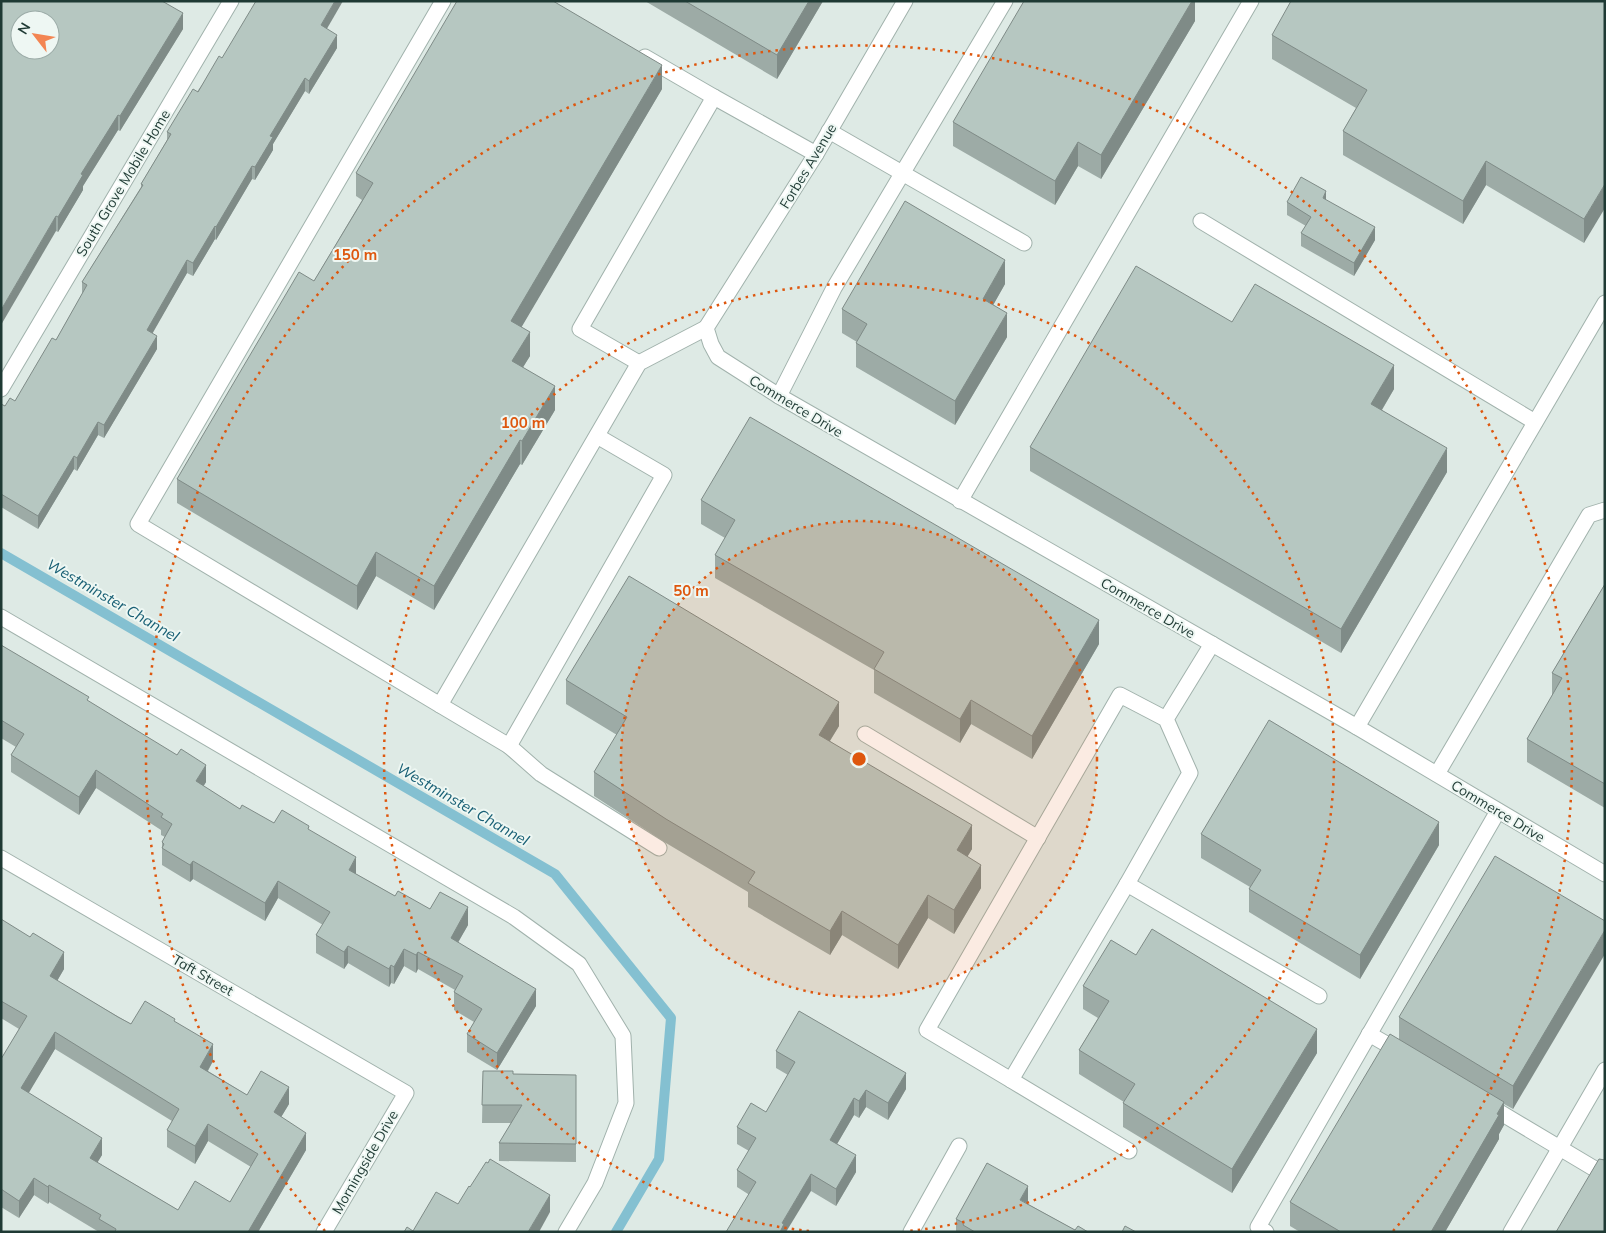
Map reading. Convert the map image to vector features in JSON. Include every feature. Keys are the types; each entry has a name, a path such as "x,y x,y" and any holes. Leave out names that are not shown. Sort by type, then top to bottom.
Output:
{"street":[{"name":"South Grove Mobile Home","path":"1,389 8,362 231,1"},
{"path":"443,1 138,524 509,746 541,774 659,848"},
{"name":"Forbes Avenue","path":"706,328 816,154 905,1"},
{"path":"779,396 834,288 1004,1"},
{"path":"960,501 1251,1"},
{"path":"631,49 816,154"},
{"path":"639,363 580,329 714,97"},
{"path":"829,131 1024,243"},
{"path":"1201,221 1535,422"},
{"path":"1357,727 1605,303"},
{"path":"440,705 639,363 706,328"},
{"name":"Commerce Drive","path":"706,328 718,357 779,396 1357,727 1605,874"},
{"path":"509,746 664,474 597,436"},
{"path":"1437,774 1589,515 1605,510"},
{"path":"1,617 514,917 579,964 623,1036 626,1103 595,1183 566,1232"},
{"path":"1166,719 1212,644"},
{"path":"1011,1080 1190,773 1166,719 1120,695 927,1030 1128,1151"},
{"path":"865,734 1038,838"},
{"path":"1266,1232 1258,1227 1498,811"},
{"name":"Taft Street","path":"1,858 406,1093"},
{"path":"1127,884 1319,996"},
{"path":"1369,1034 1411,1059"},
{"path":"1511,1232 1605,1070"},
{"name":"Morningside Drive","path":"324,1232 406,1093"},
{"path":"1477,1098 1605,1175"},
{"path":"911,1232 959,1146"}],"building":[{"path":"1,1 162,1 183,13 120,116 118,115 81,174 83,175 58,217 56,216 1,310"},
{"path":"256,1 335,1 321,25 337,35 309,81 305,78 270,136 273,137 255,167 252,166 193,263 187,260 147,330 157,336 104,425 98,422 77,458 74,456 38,516 1,494 1,404 5,406 10,398 15,401 52,338 56,340 87,285 82,282 143,185 141,184 171,134 167,132 193,89 198,92 219,56 222,58"},
{"path":"457,1 553,1 662,65 511,321 530,332 512,361 555,386 522,441 520,440 434,586 376,552 357,586 177,479 299,272 314,281 373,183 356,173"},
{"path":"685,1 809,1 777,55"},
{"path":"1024,1 1192,1 1101,155 1078,142 1055,181 953,122"},
{"path":"1291,1 1605,1 1605,184 1584,219 1486,161 1463,201 1343,131 1367,90 1272,35"},
{"path":"1301,177 1326,191 1323,198 1375,227 1354,263 1301,233 1311,217 1287,202"},
{"path":"905,201 1005,260 983,299 1007,313 955,401 856,343 867,324 842,309"},
{"path":"1136,266 1232,322 1255,284 1394,365 1371,404 1447,448 1341,629 1030,447"},
{"path":"750,417 1099,620 1032,736 971,700 960,719 874,669 884,652 715,555 735,520 701,500"},
{"path":"629,576 839,702 819,735 972,825 957,850 981,865 954,910 928,895 898,945 842,911 830,931 748,883 755,872 666,819 594,772 627,717 566,680"},
{"path":"1605,584 1605,784 1527,739 1562,678 1552,673"},
{"path":"1,645 89,697 87,700 177,755 181,749 206,765 196,781 240,809 242,805 274,823 282,810 309,826 308,829 356,857 349,870 395,896 398,891 430,909 440,892 468,907 451,938 536,989 497,1053 467,1034 482,1009 454,992 463,976 418,952 416,955 404,949 394,967 391,965 389,969 348,946 344,952 316,935 330,912 278,881 265,903 193,861 190,865 162,848 164,844 162,842 172,824 161,817 163,814 96,770 79,797 11,755 24,734 1,720"},
{"path":"1269,720 1439,822 1360,955 1249,889 1261,870 1201,834"},
{"path":"1495,856 1605,921 1605,930 1513,1086 1399,1017"},
{"path":"1,919 30,937 33,933 64,952 50,976 118,1017 131,1024 145,1001 213,1044 200,1067 247,1095 261,1071 289,1087 274,1112 306,1133 248,1232 115,1232 116,1229 99,1219 101,1215 34,1178 19,1201 1,1189 1,1059 27,1016 1,1001","holes":["55,1032 179,1109 167,1130 195,1146 208,1124 258,1154 230,1202 195,1181 178,1210 90,1158 102,1138 21,1088"]},
{"path":"1152,929 1317,1029 1232,1169 1123,1103 1135,1084 1079,1050 1109,1001 1083,986 1111,940 1136,955"},
{"path":"799,1011 906,1073 888,1103 866,1090 859,1101 854,1098 830,1140 856,1155 836,1189 811,1174 782,1223 784,1224 780,1232 726,1232 756,1182 737,1170 756,1138 737,1127 751,1103 766,1112 795,1062 776,1051"},
{"path":"1390,1034 1504,1102 1497,1114 1499,1115 1431,1232 1341,1232 1290,1202"},
{"path":"483,1071 513,1071 513,1074 576,1075 576,1144 499,1143 522,1105 482,1105"},
{"path":"490,1159 550,1195 528,1232 404,1232 407,1227 413,1231 436,1192 458,1204 486,1162 488,1163"},
{"path":"1599,1159 1605,1160 1605,1232 1556,1232"},
{"path":"987,1163 1028,1186 1020,1200 1075,1230 1078,1226 1088,1232 975,1232 963,1225 964,1223 956,1219"},
{"path":"1125,1226 1136,1232 1122,1232"}],"waterway":[{"name":"Westminster Channel","path":"1,553 555,874 671,1018 659,1159 616,1232"}]}
